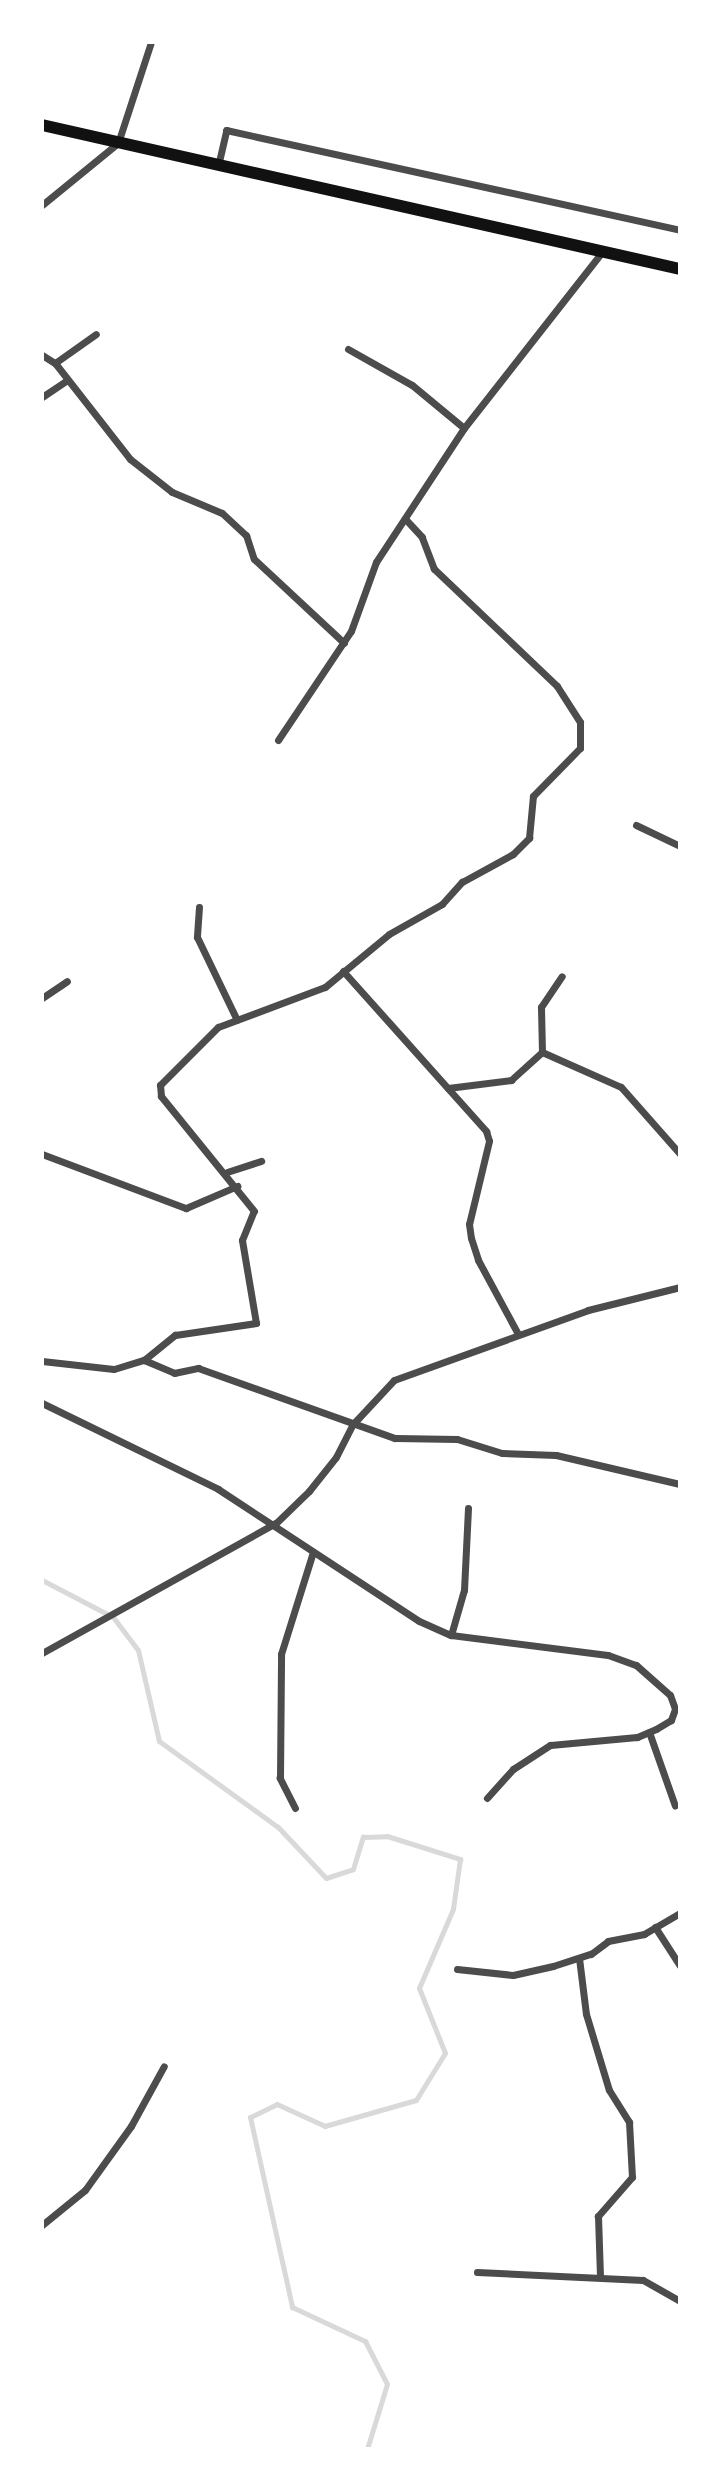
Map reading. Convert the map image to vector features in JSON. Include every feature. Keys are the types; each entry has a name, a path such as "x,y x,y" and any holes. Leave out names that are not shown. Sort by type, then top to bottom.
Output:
{"highway":[{"path":"42,125 218,168 680,269"}],"street":[{"path":"42,205 118,143 151,42"},
{"path":"218,168 226,130 680,230"},
{"path":"278,740 344,643 376,562 464,428 601,253"},
{"path":"55,363 96,334"},
{"path":"348,349 412,385 464,428"},
{"path":"42,355 55,363 66,381 130,459 179,497 222,513 246,535 254,559 344,643"},
{"path":"42,397 66,381"},
{"path":"42,1361 95,1369 144,1360 175,1335 256,1323 242,1240 254,1211 227,1172 159,1090 209,1033 237,1020 311,995 389,934 431,912 471,875 521,846 533,826 533,796 569,761 582,733 573,707 557,686 434,569 422,537 405,519"},
{"path":"636,825 680,846"},
{"path":"199,907 197,937 237,1020"},
{"path":"343,971 486,1131 489,1141 469,1224 471,1238 478,1260 518,1334"},
{"path":"448,1088 511,1080 542,1052 541,1007 562,976"},
{"path":"42,998 67,981"},
{"path":"542,1052 621,1087 680,1154"},
{"path":"42,1154 186,1208 237,1186"},
{"path":"227,1172 261,1161"},
{"path":"44,1651 276,1523 336,1457 353,1424 394,1380 518,1334 680,1287"},
{"path":"144,1360 174,1373 198,1368 395,1438 457,1439 502,1453 556,1455 680,1484"},
{"path":"42,1403 276,1523 389,1604 451,1635 608,1655 636,1665 670,1695 675,1709 671,1720 649,1732 550,1745 513,1769 487,1798"},
{"path":"451,1635 464,1590 468,1508"},
{"path":"295,1808 280,1778 281,1654 313,1552"},
{"path":"649,1732 675,1806"},
{"path":"457,1969 513,1975 579,1958 608,1941 655,1927 680,1913"},
{"path":"655,1927 680,1966"},
{"path":"579,1958 586,2014 609,2090 629,2122 632,2177 598,2216 600,2276"},
{"path":"42,2225 85,2190 131,2126 164,2066"},
{"path":"477,2272 643,2280 680,2301"}],"waterway":[{"path":"42,1580 113,1617 138,1650 159,1741 278,1827 326,1878 353,1869 363,1837 387,1836 460,1859 453,1909 419,1988 445,2053 416,2100 325,2126 277,2104 250,2117 292,2307 365,2341 387,2384 367,2449"}]}
